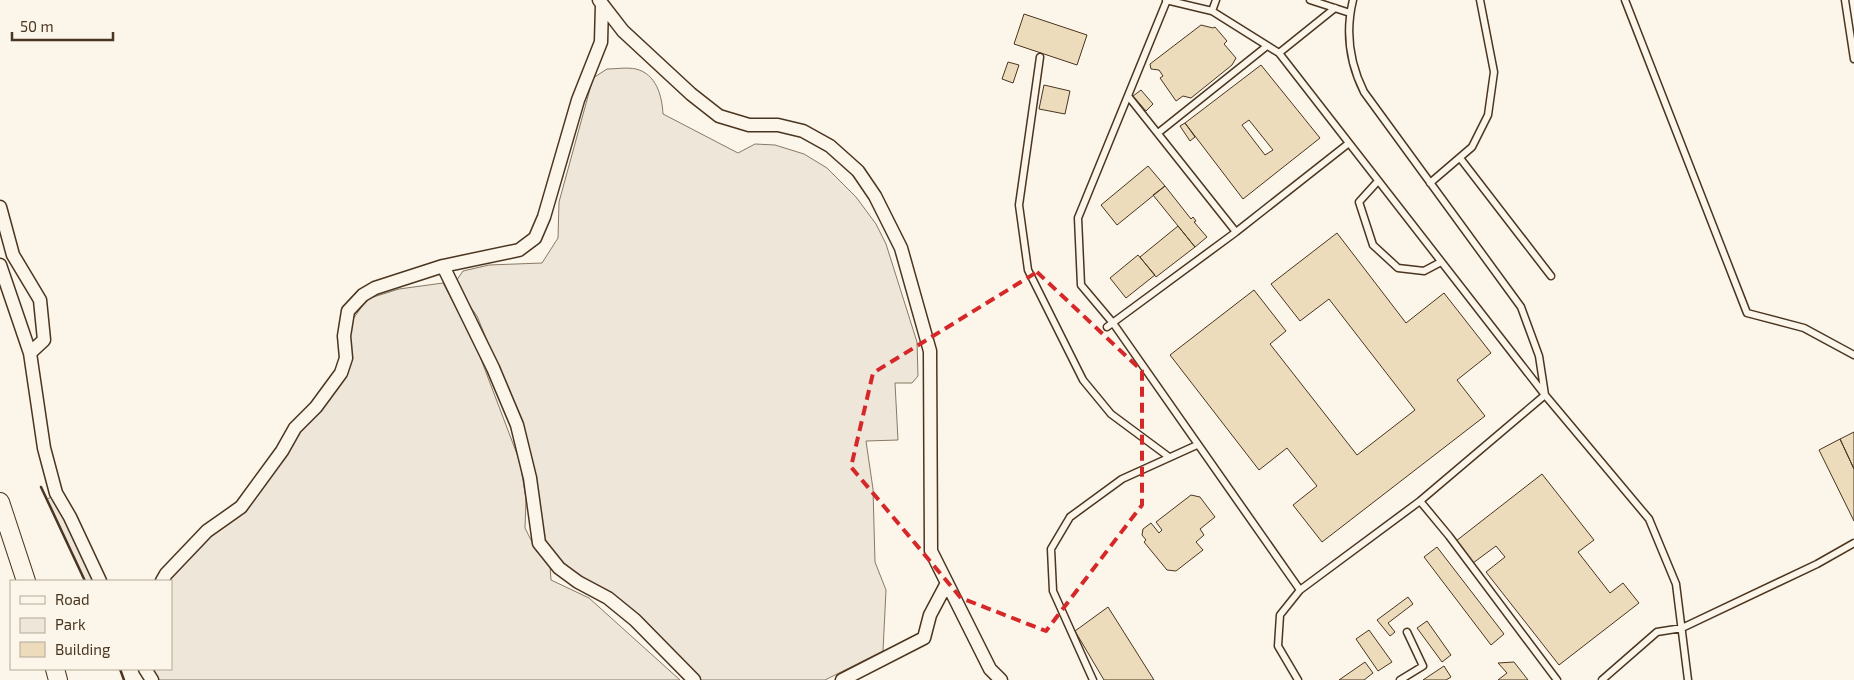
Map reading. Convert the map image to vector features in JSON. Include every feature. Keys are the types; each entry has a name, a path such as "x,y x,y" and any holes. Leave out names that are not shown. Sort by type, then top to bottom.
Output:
{"main road":[{"path":"0,502 26,580"}],"street":[{"path":"163,580 206,531 241,506 295,428 316,407 341,373 346,358 344,336 348,311 358,300 375,288 443,266 519,250 534,238 544,217 578,100 601,42 600,3"},
{"path":"600,3 622,31 691,94 719,116 749,125 778,125 803,131 830,146 858,171 875,196 901,248 930,351 930,551 990,669 1001,680"},
{"path":"0,207 13,255 40,300 44,340 30,353"},
{"path":"0,265 30,353 44,448 56,494 70,517 100,580"},
{"path":"443,266 493,368 517,425 530,478 539,543 559,568 578,582 608,598 635,620 694,680"},
{"path":"842,680 924,638 930,615 946,583"}],"lane":[{"path":"1300,590 1081,285 1078,218 1167,0 1212,11 1279,53 1545,395 1649,519 1676,584 1688,680"},
{"path":"1212,11 1216,0"},
{"path":"1310,0 1350,13"},
{"path":"1353,0 1350,13 1349,45 1359,82 1364,92 1521,307 1539,356 1545,395"},
{"path":"1430,183 1472,147 1488,115 1494,72 1480,0"},
{"path":"1626,0 1747,313 1804,328 1854,355"},
{"path":"1845,0 1854,59"},
{"path":"1279,53 1335,8"},
{"path":"1158,134 1267,46"},
{"path":"1040,57 1019,205 1028,270 1083,380 1111,414 1169,458"},
{"path":"1128,96 1236,232"},
{"path":"1110,325 1236,232 1349,143"},
{"path":"1460,158 1551,276"},
{"path":"1378,181 1359,202 1373,245 1398,268 1424,271 1441,262"},
{"path":"1298,680 1278,646 1280,615 1300,590 1420,501 1545,395"},
{"path":"1093,680 1053,592 1051,549 1070,517 1122,479 1197,445"},
{"path":"1420,501 1449,536 1557,680"},
{"path":"1602,680 1657,632 1682,628 1817,564 1854,543"},
{"path":"1400,680 1423,666 1407,632"}],"highlighted area":[{"path":"1037,272 1142,371 1142,505 1046,631 961,598 851,467 873,373"}],"green space":[{"path":"607,69 636,69 649,75 657,86 663,114 738,153 755,144 775,145 804,154 827,168 856,197 876,224 886,244 917,342 918,376 912,383 895,383 898,440 866,441 873,489 875,562 886,590 883,651 825,680 701,680 563,569 544,546 510,397 477,316 454,284 463,271 489,265 542,263 558,238 559,202 593,78"},
{"path":"443,283 476,346 520,462 526,499 525,528 537,552 550,565 551,580 589,598 680,680 157,680 154,670 172,670 172,580 166,580 223,524 301,425 337,385 349,325 367,299 399,289"},
{"path":"54,496 96,580 85,580 47,499"}],"building":[{"path":"1024,14 1087,35 1077,65 1014,44"},
{"path":"1201,25 1215,27 1227,41 1224,44 1236,58 1232,65 1191,98 1183,96 1176,101 1160,78 1163,76 1159,70 1151,69 1150,64"},
{"path":"1008,62 1019,65 1013,83 1002,79"},
{"path":"1261,65 1320,138 1243,199 1185,123","holes":["1249,120 1273,150 1265,155 1242,125"]},
{"path":"1044,85 1070,91 1065,114 1039,109"},
{"path":"1141,90 1153,104 1146,111 1133,96"},
{"path":"1185,123 1195,137 1190,141 1180,126"},
{"path":"1148,166 1165,186 1117,225 1101,205"},
{"path":"1165,186 1191,219 1193,217 1196,221 1194,222 1207,237 1195,247 1153,195"},
{"path":"1178,226 1195,247 1156,277 1140,257"},
{"path":"1337,233 1406,323 1444,293 1491,353 1457,380 1485,416 1322,542 1293,505 1317,486 1287,448 1259,470 1170,355 1254,290 1286,331 1270,344 1357,455 1415,410 1329,299 1300,321 1271,284"},
{"path":"1138,255 1155,275 1126,298 1110,278"},
{"path":"1854,432 1854,469 1840,439"},
{"path":"1840,439 1854,469 1854,521 1819,450"},
{"path":"1542,474 1594,540 1578,552 1610,593 1623,583 1639,603 1559,665 1486,572 1505,557 1496,546 1473,563 1456,541"},
{"path":"1191,495 1200,497 1215,517 1200,529 1204,535 1196,542 1203,550 1176,571 1167,570 1144,542 1146,540 1142,535 1143,529 1151,523 1159,533 1162,530 1156,522"},
{"path":"1437,547 1504,634 1491,645 1424,557"},
{"path":"1408,597 1413,604 1388,623 1395,632 1390,636 1377,620"},
{"path":"1108,607 1154,680 1104,680 1075,631"},
{"path":"1427,621 1451,655 1442,662 1417,628"},
{"path":"1369,630 1392,662 1378,671 1356,639"},
{"path":"1365,662 1373,673 1364,680 1339,680"},
{"path":"1514,662 1528,680 1498,680 1507,673 1498,663"},
{"path":"1444,666 1451,677 1446,680 1423,680"}],"wall":[{"path":"41,487 85,580"},
{"path":"120,670 124,680"}]}
